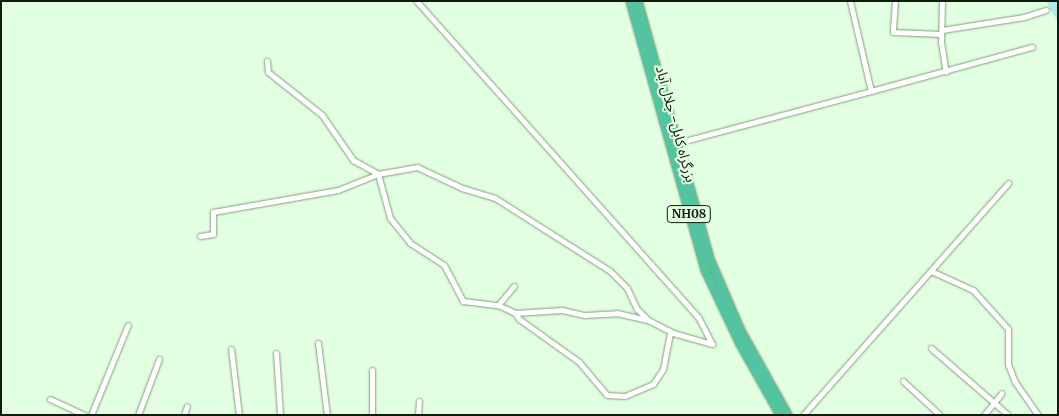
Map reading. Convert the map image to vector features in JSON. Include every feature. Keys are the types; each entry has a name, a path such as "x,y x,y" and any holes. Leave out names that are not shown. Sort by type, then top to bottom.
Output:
{"highway":[{"name":"بزرگراه کابل- جلال آباد","path":"630,1 705,270 735,336 780,415"},
{"name":"بزرگراه کابل- جلال آباد","path":"638,1 677,143 722,288 742,331 788,415"}],"street":[{"path":"200,236 213,234 213,212 338,190 378,174 417,166 462,188 495,198 610,271 627,288 637,310 648,320 670,332 712,344 698,317 416,1"},
{"path":"850,1 871,91"},
{"path":"895,1 893,32 942,32 1024,17 1046,10"},
{"path":"942,1 942,32 946,72"},
{"path":"677,143 946,72 1032,47"},
{"path":"267,61 268,72 322,115 353,160 378,174 390,218 410,243 444,265 463,301 498,305 515,312 562,310 584,315 617,313 648,320"},
{"path":"803,415 1008,183"},
{"path":"931,271 973,290 1008,329 1008,364 1015,382 1038,415"},
{"path":"498,305 514,286"},
{"path":"515,312 519,319 579,362 607,395 625,396 653,384 664,369 670,332"},
{"path":"91,415 128,325"},
{"path":"318,343 327,415"},
{"path":"931,348 1008,415"},
{"path":"231,349 238,415"},
{"path":"276,353 280,415"},
{"path":"138,415 160,360"},
{"path":"372,370 372,415"},
{"path":"903,381 940,415"},
{"path":"984,415 1002,393"},
{"path":"50,399 85,415"},
{"path":"418,415 419,400"},
{"path":"184,415 187,406"}],"water":[{"path":"1046,1 1058,1 1058,21 1052,12"}]}
